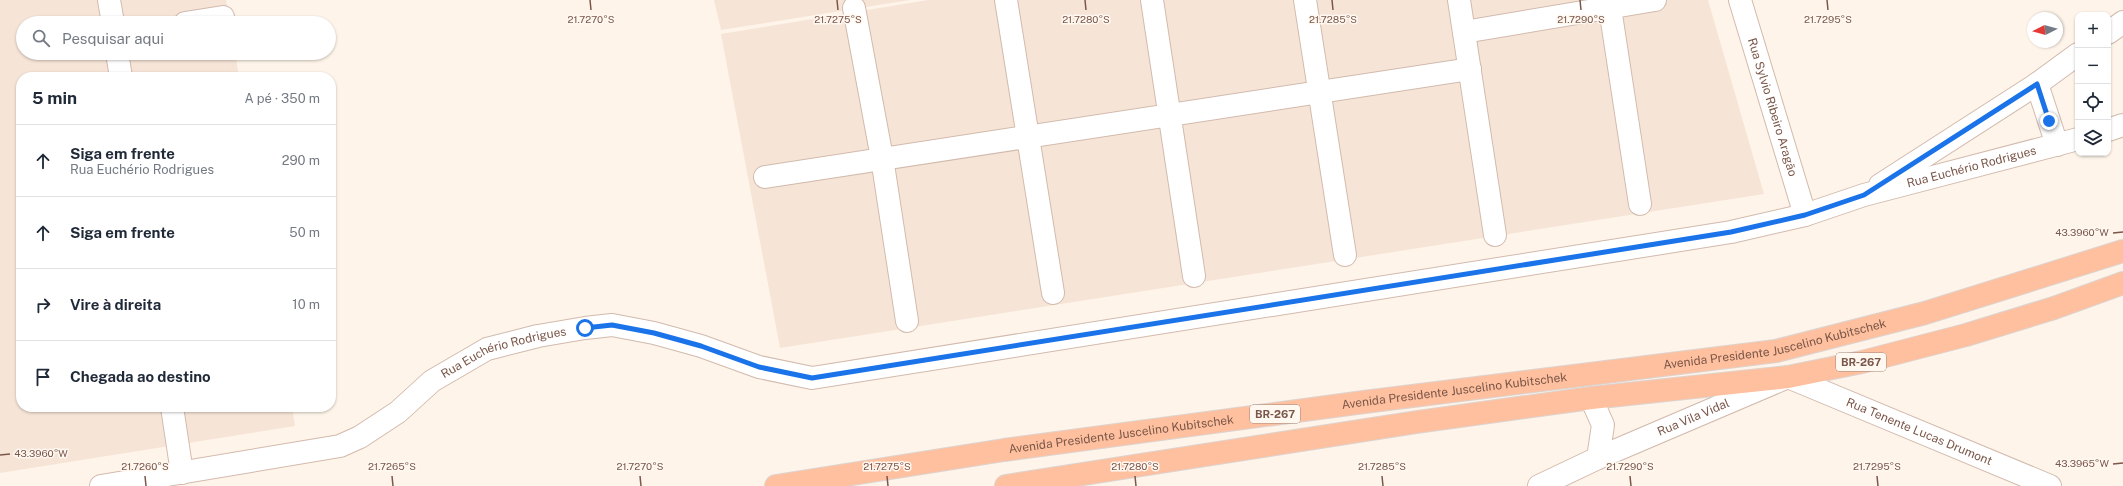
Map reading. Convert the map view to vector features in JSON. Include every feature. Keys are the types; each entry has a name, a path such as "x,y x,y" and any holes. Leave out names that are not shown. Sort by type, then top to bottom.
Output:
{"highway":[{"name":"Avenida Presidente Juscelino Kubitschek","path":"776,486 1004,450 1776,351 1925,313 2123,251"},
{"name":"Avenida Presidente Juscelino Kubitschek","path":"1006,486 1417,422 1591,398 1788,377 1862,362 1966,335 2054,308 2123,283"}],"street":[{"path":"109,0 112,16"},
{"path":"1006,0 1053,293"},
{"path":"1152,0 1194,276"},
{"path":"1305,0 1345,255"},
{"path":"1459,0 1495,235"},
{"path":"1464,32 1655,0"},
{"name":"Rua Sylvio Ribeiro Aragão","path":"1740,0 1805,215"},
{"path":"854,8 882,158 907,321"},
{"path":"1610,8 1640,204"},
{"path":"2111,31 2123,22"},
{"path":"1864,195 2037,84 2075,56"},
{"path":"118,60 120,72"},
{"path":"765,177 1470,69"},
{"path":"2037,84 2057,145"},
{"path":"2111,129 2123,125"},
{"name":"Rua Euchério Rodrigues","path":"101,486 340,446 360,437 398,412 432,381 487,349 538,336 612,325 654,333 701,346 759,367 812,378 1716,235 1805,215 1864,195 2075,140"},
{"name":"Rua Vila Vidal","path":"1539,486 1598,458 1788,377"},
{"name":"Rua Tenente Lucas Drumont","path":"1788,377 2050,486"},
{"path":"1591,398 1603,425 1598,458"},
{"path":"173,412 182,473"}],"shaded area":[{"path":"0,0 226,0 229,16 16,16 16,60 236,60 238,72 16,72 16,412 293,412 295,426 0,473"},
{"path":"714,0 910,0 721,30"},
{"path":"928,0 1708,0 1764,194 780,348 721,34"}],"route":[{"path":"585,328 612,325 654,333 701,346 759,367 812,378 1731,232 1805,215 1864,195 2037,84 2049,121"}]}
